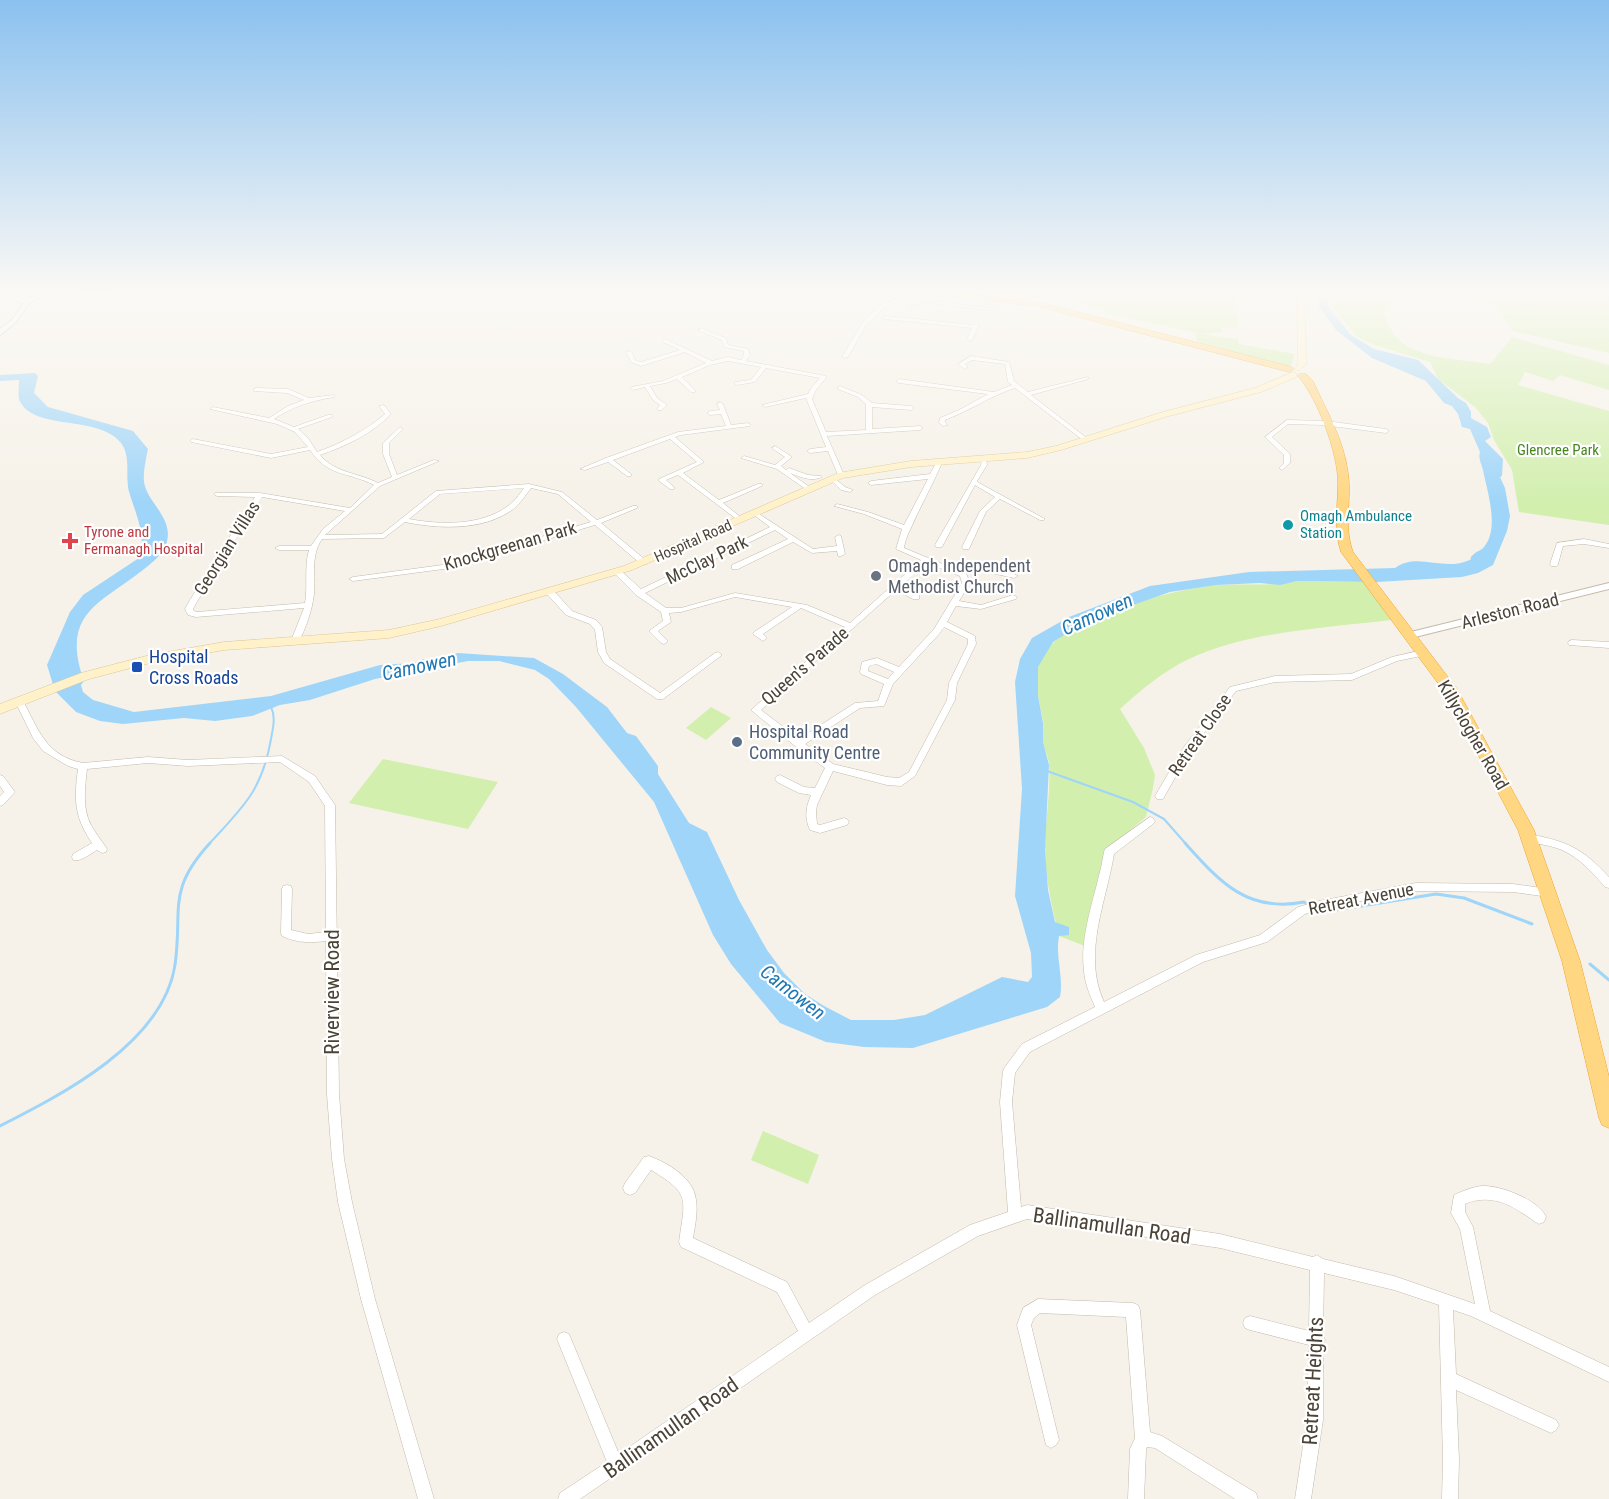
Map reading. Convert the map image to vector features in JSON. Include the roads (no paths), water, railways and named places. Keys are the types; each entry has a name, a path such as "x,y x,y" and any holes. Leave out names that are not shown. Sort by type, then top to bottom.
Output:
{"highway":[{"path":"1267,364 1296,372"},
{"name":"Killyclogher Road","path":"1296,372 1308,381 1342,471 1344,484 1339,532 1358,569 1411,635 1463,710 1528,838 1550,892 1571,961 1609,1118"}],"main road":[{"path":"1296,372 1302,364"},
{"name":"Hospital Road","path":"0,710 52,687 150,659 224,646 389,634 617,572 756,514 837,477 936,462 1027,454 1086,440 1166,414 1258,390 1296,372"}],"street":[{"path":"633,388 679,377 709,364"},
{"path":"755,364 824,377 809,396 765,405"},
{"path":"961,364 965,367"},
{"path":"1006,364 1009,367 1011,382 1015,386 1086,440"},
{"path":"737,383 753,381 764,366"},
{"path":"679,377 693,391"},
{"path":"1027,394 1086,378"},
{"path":"899,381 992,393"},
{"path":"646,385 655,399 664,405 660,409"},
{"path":"945,425 942,419 962,413 992,393 1015,386"},
{"path":"840,388 860,396 869,405 911,408"},
{"path":"256,390 288,391 307,399"},
{"path":"268,421 307,399 332,396"},
{"path":"809,396 830,449 837,477 843,489 850,490"},
{"path":"720,404 729,427"},
{"path":"869,405 869,430"},
{"path":"315,455 349,441 386,416 387,411 382,406"},
{"path":"213,409 268,421 300,432 315,455 330,468 368,479 378,485"},
{"path":"710,413 723,412"},
{"path":"293,429 330,416"},
{"path":"1043,416 1052,416"},
{"path":"1282,468 1287,463 1287,454 1268,437 1287,422 1386,431"},
{"path":"583,469 670,436 748,425"},
{"path":"824,434 920,428"},
{"path":"395,477 386,454 386,443 400,429"},
{"path":"670,436 701,462 661,480 672,488"},
{"path":"193,441 256,455 271,456 310,448"},
{"path":"349,441 357,445"},
{"path":"775,448 789,457 777,467"},
{"path":"811,450 830,449"},
{"path":"744,458 777,467 809,489"},
{"path":"608,459 629,475"},
{"path":"939,545 984,465 984,459"},
{"path":"295,641 309,605 312,576 309,558 320,537 378,485 436,461"},
{"path":"798,744 858,705 881,704 889,683 943,623 955,603 966,579 950,570 904,552 900,544 934,476 938,465 936,462"},
{"path":"789,470 800,475 819,477"},
{"path":"679,473 741,520"},
{"path":"794,480 800,475"},
{"path":"871,483 934,476"},
{"path":"974,481 1042,519"},
{"path":"718,503 760,484"},
{"path":"320,537 384,536 438,492 530,486 560,493 595,522"},
{"path":"406,520 426,525 469,522 507,510 530,486"},
{"path":"217,494 260,495"},
{"name":"Georgian Villas","path":"309,605 196,615 190,613 189,609 260,495 351,510"},
{"path":"966,546 983,511 1000,496"},
{"path":"837,506 866,513 907,529"},
{"name":"Knockgreenan Park","path":"353,579 451,566 595,522 635,507"},
{"name":"McClay Park","path":"756,514 812,551 841,551 839,537"},
{"name":"Knockgreenan Park","path":"595,522 644,562"},
{"name":"McClay Park","path":"639,592 775,527"},
{"name":"McClay Park","path":"735,567 793,539"},
{"path":"1554,564 1560,545 1570,542 1598,542 1609,546"},
{"path":"279,548 313,548"},
{"path":"904,552 900,556 914,561"},
{"name":"Queen's Parade","path":"830,767 755,710 926,560"},
{"path":"950,570 959,564 1010,573"},
{"name":"McClay Park","path":"617,572 665,611 681,610 735,595 799,606 850,626"},
{"name":"Arleston Road","path":"1411,635 1609,586"},
{"path":"895,587 916,597"},
{"path":"550,592 569,613 593,622 599,628 602,652 607,661 660,697 718,655"},
{"path":"955,603 981,607 1013,597"},
{"path":"763,638 757,634 799,606"},
{"path":"664,641 653,630 667,622 665,611"},
{"path":"844,822 820,829 813,827 809,819 830,767 900,782 912,774 951,700 953,682 972,644 972,638 965,632 943,623"},
{"path":"1572,643 1609,645"},
{"name":"Retreat Close","path":"1160,796 1187,749 1233,689 1275,679 1352,677 1395,659 1423,653"},
{"path":"889,683 864,672 865,664 877,661 900,671"},
{"name":"Riverview Road","path":"19,701 33,731 46,749 71,764 83,766 148,760 188,763 282,759 312,779 330,805 334,1123 345,1202 368,1299 426,1499"},
{"path":"77,857 100,846 89,833 79,809 83,766"},
{"path":"0,779 9,792 0,802"},
{"path":"780,779 802,790 819,792"},
{"path":"1099,1004 1087,967 1108,852 1150,821"},
{"path":"1528,838 1561,843 1583,854 1609,884"},
{"name":"Retreat Avenue","path":"1015,1216 1006,1102 1010,1071 1026,1048 1099,1004 1200,958 1263,939 1302,910 1416,886 1513,888 1550,892"},
{"path":"287,889 286,933 296,938 310,939 332,936"},
{"path":"630,1188 649,1161 683,1182 691,1200 686,1242 782,1287 807,1334"},
{"path":"1484,1315 1466,1227 1458,1213 1459,1200 1470,1193 1500,1193 1524,1205 1539,1217"},
{"name":"Ballinamullan Road","path":"566,1499 870,1290 975,1230 1027,1212 1133,1226 1317,1262 1394,1283 1484,1315 1609,1374"},
{"name":"Retreat Heights","path":"1303,1499 1315,1420 1318,1341 1317,1262"},
{"path":"1446,1301 1450,1499"},
{"path":"1051,1440 1024,1325 1028,1313 1038,1306 1133,1310 1143,1439 1138,1449 1137,1499"},
{"path":"1251,1323 1318,1341"},
{"path":"564,1339 616,1466"},
{"path":"1449,1379 1551,1425"},
{"path":"1143,1439 1157,1441 1250,1499"}],"water":[{"name":"Camowen","path":"1386,364 1422,364 1466,403 1471,412 1471,418 1487,427 1491,437 1485,441 1503,459 1502,476 1500,477 1505,488 1510,516 1507,531 1493,565 1478,573 1462,577 1377,582 1297,581 1280,585 1260,583 1216,585 1170,592 1087,621 1053,642 1038,667 1038,696 1043,723 1043,742 1049,765 1045,850 1048,890 1055,922 1069,927 1069,935 1059,936 1060,997 1047,1007 913,1048 864,1047 826,1042 780,1023 731,964 713,935 654,802 576,707 549,679 535,670 499,661 468,661 375,679 310,700 280,705 252,716 215,721 184,718 123,724 100,721 76,712 55,691 47,665 70,612 83,595 139,558 141,534 128,488 126,455 121,443 111,434 82,425 37,416 26,409 19,399 19,380 0,381 0,375 35,373 38,376 34,393 48,407 133,431 148,449 144,482 163,517 168,533 167,541 157,558 101,600 81,624 77,639 78,657 84,681 81,685 83,692 93,700 134,712 271,696 380,665 413,663 423,659 431,661 458,653 534,658 563,674 607,707 627,733 636,736 658,766 658,774 689,823 707,832 739,900 767,950 784,973 805,994 851,1020 894,1020 925,1015 1002,977 1028,982 1032,977 1031,953 1015,896 1022,789 1015,682 1020,659 1032,638 1069,617 1150,586 1249,572 1395,568 1421,561 1458,564 1470,560 1484,547 1489,539 1492,520 1480,452 1470,429 1462,427 1458,414 1452,406 1444,403 1426,381"}],"waterway":[{"path":"209,844 241,808 262,772 273,731 274,719 271,707"},
{"path":"1047,771 1133,802 1164,819 1186,844"},
{"path":"0,1126 80,1082 107,1063 131,1042 151,1019 167,993 175,965 179,901 182,888 187,874 210,843"},
{"path":"1185,843 1210,870 1236,891 1266,903 1304,902 1309,905"},
{"path":"1317,909 1324,912 1436,894 1464,898 1532,924"},
{"path":"1590,964 1609,980"}],"place":[{"name":"Omagh Ambulance Station","path":"1288,525"},
{"name":"Tyrone and Fermanagh Hospital","path":"70,541"},
{"name":"Omagh Independent Methodist Church","path":"876,576"},
{"name":"Hospital Cross Roads","path":"137,667"},
{"name":"Hospital Road Community Centre","path":"737,742"}],"park label":[{"name":"Glencree Park","path":"1558,450"}]}
